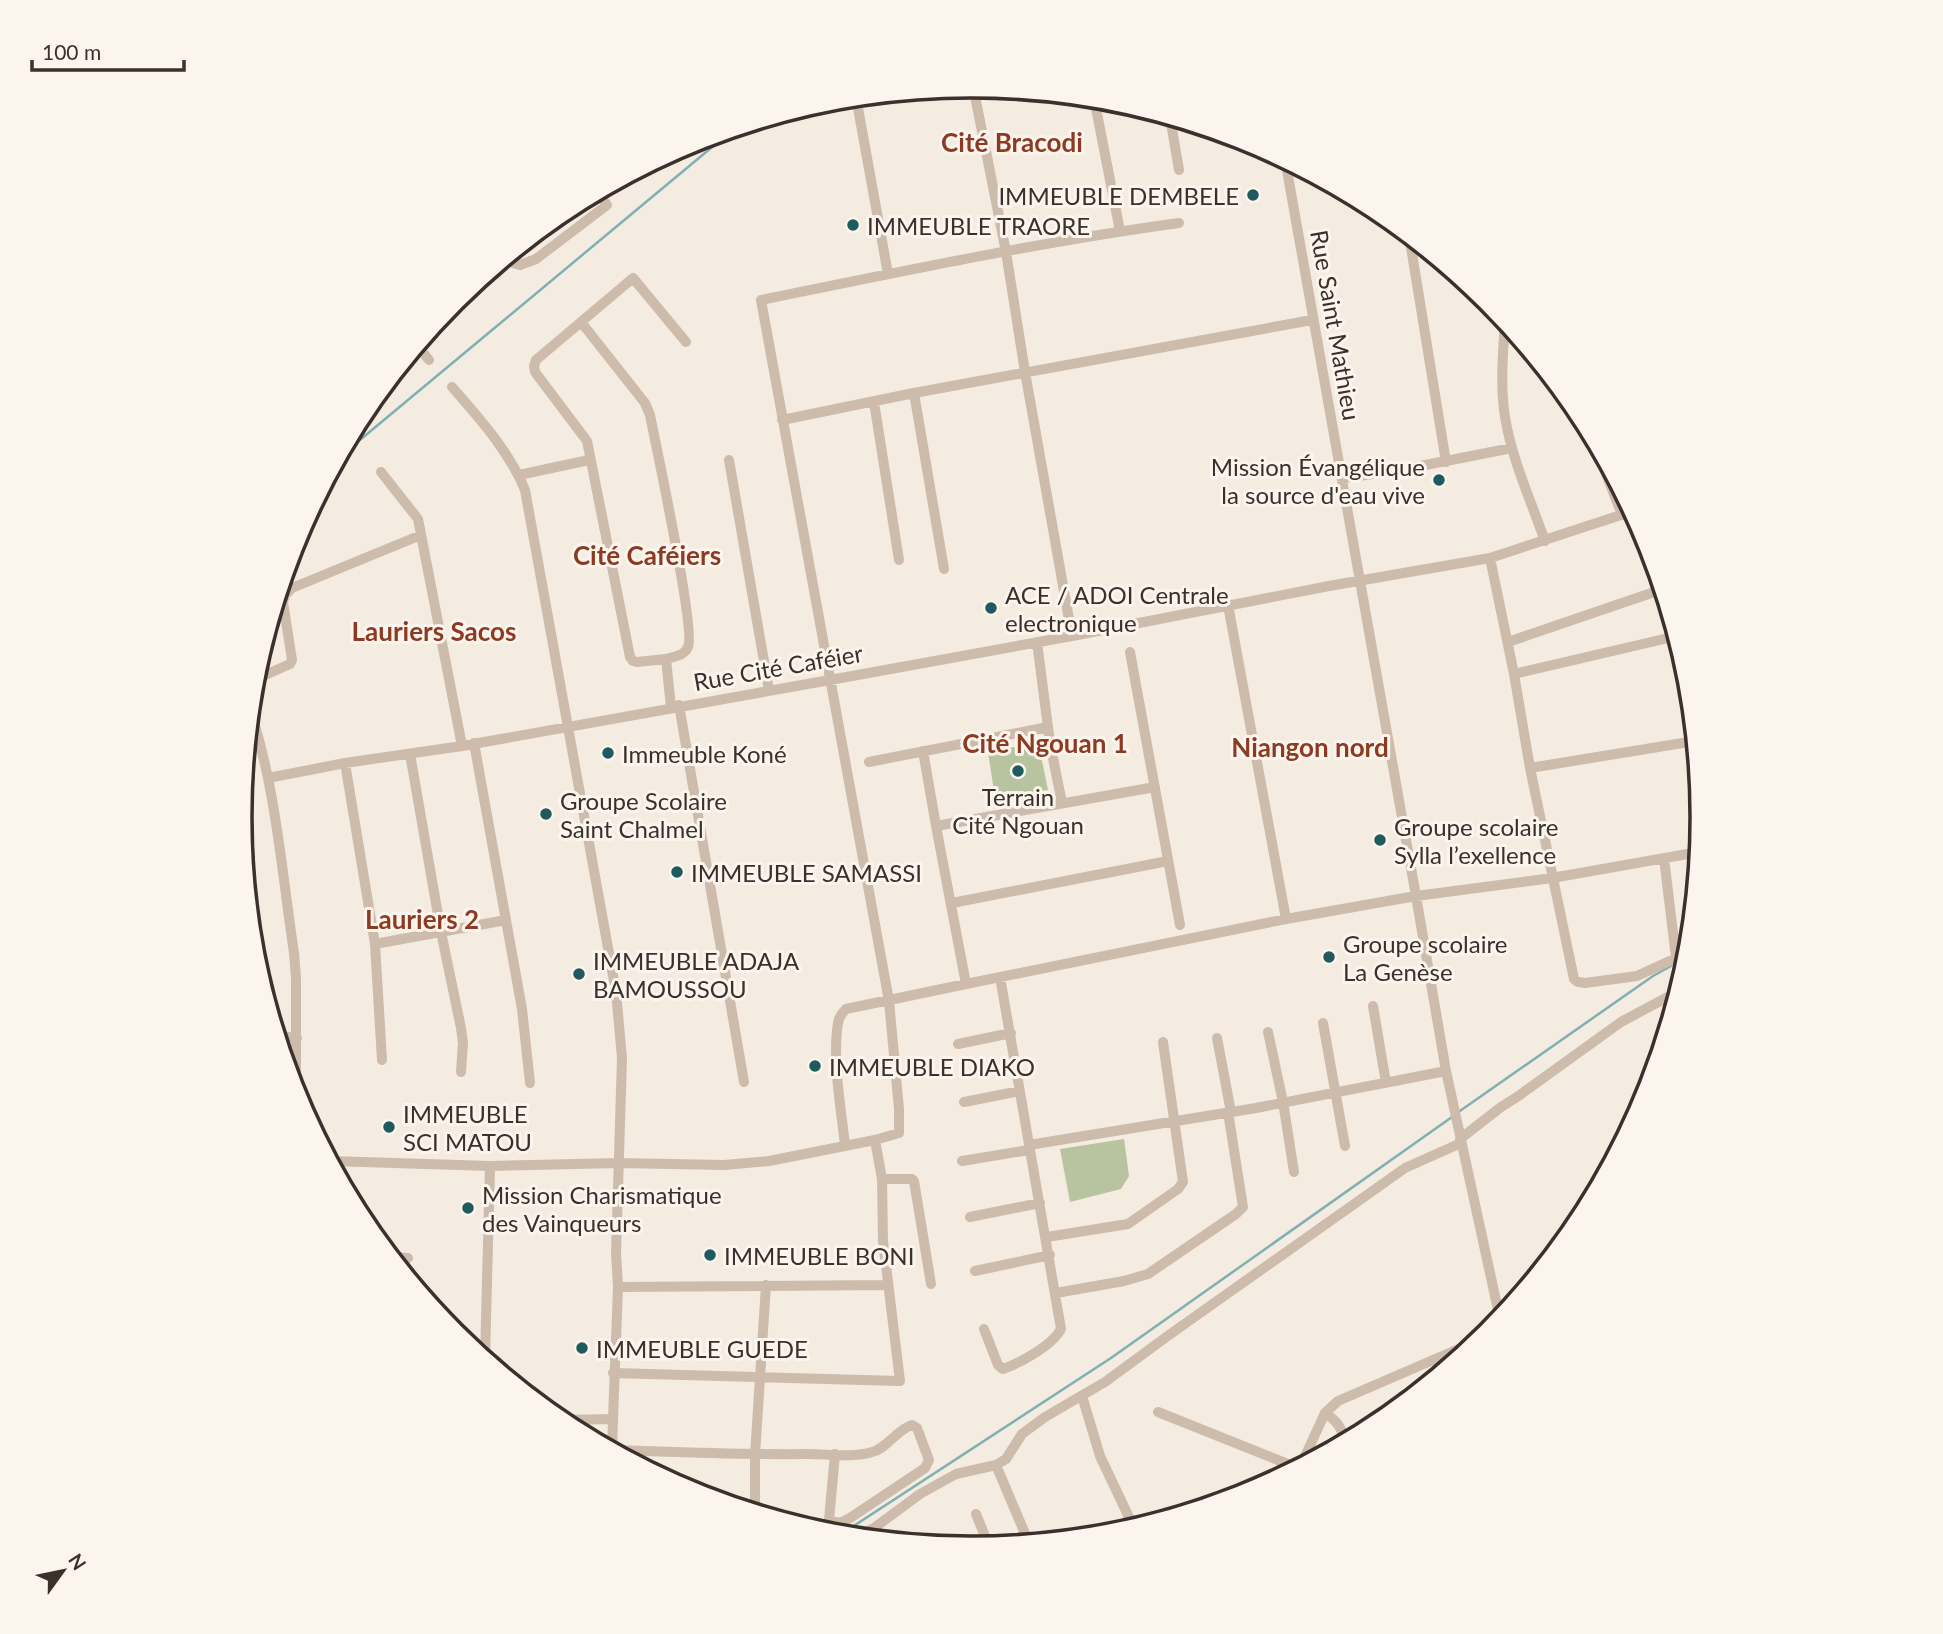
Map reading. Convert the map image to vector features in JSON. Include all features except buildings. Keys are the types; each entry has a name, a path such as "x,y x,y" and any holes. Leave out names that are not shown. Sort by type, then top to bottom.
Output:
{"street":[{"path":"974,98 1006,252 1072,636"},
{"path":"858,107 888,274"},
{"path":"1096,109 1120,231"},
{"path":"1172,126 1179,170"},
{"name":"Rue Saint Mathieu","path":"1287,171 1446,1071 1497,1307"},
{"path":"513,263 520,265 536,259 607,205 603,200"},
{"path":"341,1161 490,1166 619,1163 724,1165 769,1161 896,1134 900,1129 889,1001 761,300 1120,231 1179,223"},
{"path":"1413,250 1446,462"},
{"path":"581,322 645,403 650,415 684,594 690,639 688,647 682,655 638,662 629,657 587,442 535,372 534,366 536,360 633,278 687,342"},
{"path":"782,420 1025,372 1312,320"},
{"path":"1504,334 1501,371 1505,416 1512,448 1545,541"},
{"path":"423,353 429,360"},
{"path":"452,387 504,450 525,490 617,992 622,1058 612,1440"},
{"path":"914,393 944,569"},
{"path":"874,402 899,560"},
{"path":"1343,478 1446,462 1512,448"},
{"path":"519,475 589,460"},
{"path":"729,460 769,690"},
{"path":"381,472 415,514 462,746"},
{"name":"Rue Cité Caféier","path":"268,778 830,680 1490,558 1623,515"},
{"path":"290,590 421,535"},
{"path":"1490,558 1574,979 1585,983 1637,976 1675,959 1664,858"},
{"path":"1508,642 1654,592"},
{"path":"1228,605 1286,919"},
{"path":"267,674 290,664 292,660 284,608"},
{"path":"1514,674 1668,638"},
{"path":"1037,642 1048,727 1062,803"},
{"path":"1130,652 1180,925"},
{"path":"666,659 744,1082"},
{"path":"869,762 1048,727"},
{"path":"258,735 268,778 294,953 297,1063"},
{"path":"1530,768 1686,742"},
{"path":"474,743 522,1009 530,1083"},
{"path":"923,751 966,984"},
{"path":"410,754 461,1028 461,1072"},
{"path":"345,763 375,944 382,1060"},
{"path":"936,826 1155,788"},
{"path":"845,1145 836,1054 838,1021 840,1014 846,1009 1286,919 1689,854"},
{"path":"952,903 1168,861"},
{"path":"375,944 506,920"},
{"path":"984,1329 998,1365 1003,1369 1038,1350 1059,1334 1062,1328 1000,977"},
{"path":"872,1529 920,1494 956,1474 996,1465 1006,1459 1022,1434 1045,1417 1105,1382 1405,1168 1460,1140 1501,1107 1611,1029 1668,997"},
{"path":"1373,1006 1386,1083"},
{"path":"1323,1023 1345,1146"},
{"path":"1268,1032 1294,1172"},
{"path":"958,1044 1011,1033"},
{"path":"288,1037 297,1038"},
{"path":"1056,1293 1124,1282 1148,1274 1243,1207 1217,1038"},
{"path":"1047,1237 1128,1224 1184,1182 1163,1042"},
{"path":"962,1161 1446,1071"},
{"path":"964,1101 1020,1091"},
{"path":"614,1373 900,1381 883,1241 882,1179 875,1140"},
{"path":"485,1347 490,1166"},
{"path":"882,1179 914,1181 931,1284"},
{"path":"970,1217 1040,1203"},
{"path":"975,1270 1050,1255"},
{"path":"403,1258 408,1258"},
{"path":"755,1503 755,1455 766,1285"},
{"path":"618,1287 888,1285"},
{"path":"1305,1454 1325,1413 1333,1404 1453,1351"},
{"path":"1082,1396 1100,1456 1129,1518"},
{"path":"1158,1412 1288,1463"},
{"path":"1325,1413 1338,1424 1342,1433"},
{"path":"579,1420 613,1419"},
{"path":"632,1451 755,1455 875,1452 902,1428 912,1425 917,1427 929,1460 925,1468 840,1523 829,1520 835,1454"},
{"path":"996,1465 1025,1533"},
{"path":"976,1514 985,1535"}],"green space":[{"name":"Terrain Cité Ngouan","path":"1035,743 1039,746 1048,790 995,798 988,752"},
{"path":"1124,1139 1129,1176 1121,1189 1070,1202 1060,1149"}],"waterway":[{"path":"360,440 713,147"},
{"path":"1457,1113 1671,966"},
{"path":"854,1526 1111,1358 1452,1117"}],"place":[{"name":"IMMEUBLE DEMBELE","path":"1253,195"},
{"name":"IMMEUBLE TRAORE","path":"853,225"},
{"name":"Mission Évangélique la source d'eau vive","path":"1439,480"},
{"name":"ACE / ADOI Centrale electronique","path":"991,608"},
{"name":"Immeuble Koné","path":"608,753"},
{"name":"Terrain Cité Ngouan","path":"1018,771"},
{"name":"Groupe Scolaire Saint Chalmel","path":"546,814"},
{"name":"Groupe scolaire Sylla l’exellence","path":"1380,840"},
{"name":"IMMEUBLE SAMASSI","path":"677,872"},
{"name":"Groupe scolaire La Genèse","path":"1329,957"},
{"name":"IMMEUBLE ADAJA BAMOUSSOU","path":"579,974"},
{"name":"IMMEUBLE DIAKO","path":"815,1066"},
{"name":"IMMEUBLE SCI MATOU","path":"389,1127"},
{"name":"Mission Charismatique des Vainqueurs","path":"468,1208"},
{"name":"IMMEUBLE BONI","path":"710,1255"},
{"name":"IMMEUBLE GUEDE","path":"582,1348"}],"district":[{"name":"Cité Bracodi","path":"1012,142"},
{"name":"Cité Caféiers","path":"647,555"},
{"name":"Lauriers Sacos","path":"434,631"},
{"name":"Cité Ngouan 1","path":"1045,743"},
{"name":"Niangon nord","path":"1310,747"},
{"name":"Lauriers 2","path":"422,919"}]}
